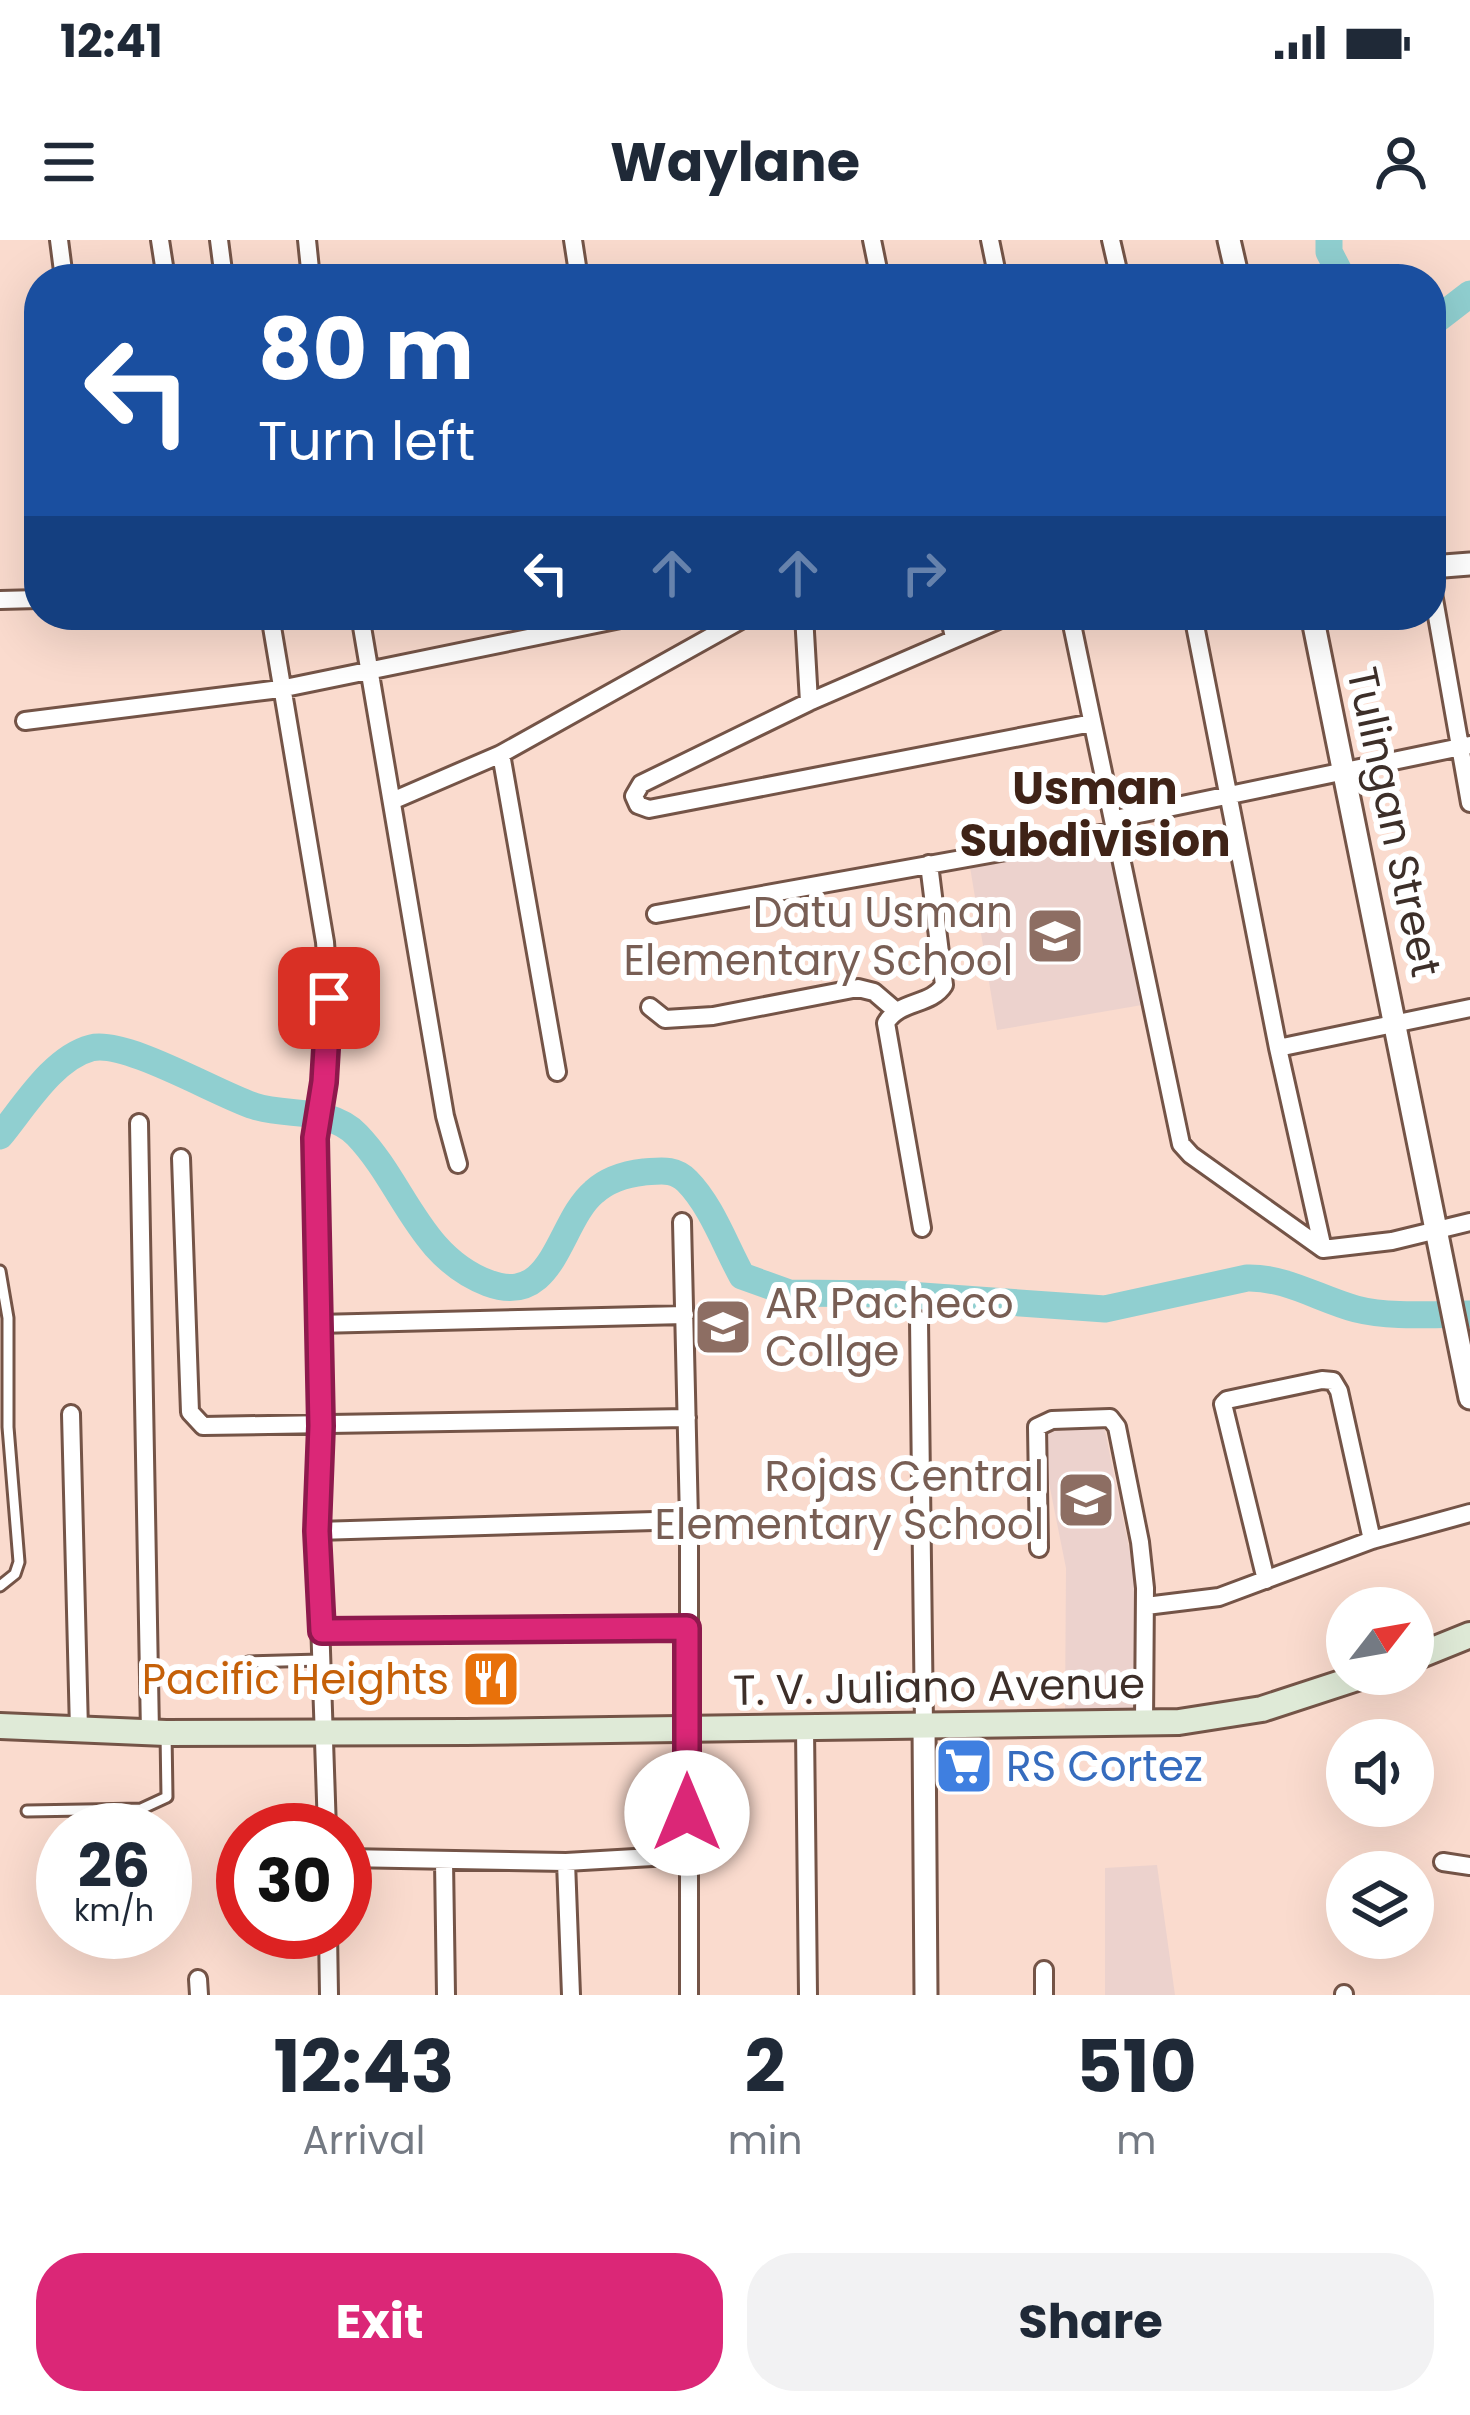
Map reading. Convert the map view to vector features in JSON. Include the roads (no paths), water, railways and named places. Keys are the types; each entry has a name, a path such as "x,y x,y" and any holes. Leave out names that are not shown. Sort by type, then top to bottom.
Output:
{"main road":[{"path":"1434,1650 1470,1635"},
{"name":"T. V. Juliano Avenue","path":"0,1726 158,1733 1144,1723 1236,1716 1326,1688"}],"street":[{"path":"271,630 326,942 329,998 315,1138 321,1426 317,1531 326,1803"},
{"path":"362,630 445,1116 458,1164"},
{"path":"26,721 280,689 563,630"},
{"path":"392,801 501,754 723,630"},
{"path":"805,630 809,703"},
{"path":"952,630 954,638"},
{"path":"973,630 641,784 634,796 638,805 649,808 1092,723"},
{"path":"1073,630 1181,1144 1323,1249 1392,1241 1470,1222"},
{"path":"1196,630 1278,1048 1323,1249"},
{"name":"Tulingan Street","path":"1315,630 1470,1398"},
{"path":"1441,630 1464,746 1470,803"},
{"path":"656,914 929,864 1464,746"},
{"path":"501,754 557,1072"},
{"path":"922,1228 886,1023 895,1010 938,994 944,985 929,864"},
{"path":"650,1006 665,1019 713,1016 859,988 874,992 895,1010"},
{"path":"1278,1048 1470,1008"},
{"path":"139,1123 158,1733"},
{"path":"181,1158 190,1412 196,1421 211,1428 687,1418"},
{"path":"682,1222 689,1995"},
{"path":"317,1324 685,1315"},
{"path":"920,1320 926,1995"},
{"path":"1266,1580 1223,1404 1228,1400 1333,1381 1340,1391 1372,1540"},
{"path":"71,1414 79,1730"},
{"path":"1039,1548 1037,1427 1052,1420 1110,1418 1117,1427 1140,1542 1146,1606 1144,1723"},
{"path":"1146,1606 1220,1597 1372,1540 1470,1513"},
{"path":"317,1531 688,1520"},
{"path":"322,1631 687,1628"},
{"path":"805,1728 808,1995"},
{"path":"372,1859 566,1862 687,1855"},
{"path":"444,1861 446,1995"},
{"path":"566,1862 571,1995"},
{"path":"1443,1862 1470,1866"},
{"path":"328,1959 329,1995"},
{"path":"1044,1970 1044,1995"}],"lane":[{"path":"0,1271 8,1318 4,1427 19,1562 15,1574 0,1586"},
{"path":"248,1662 324,1660"},
{"path":"27,1811 141,1809 158,1804 167,1796 158,1733"}],"waterway":[{"path":"1329,240 1335,264"},
{"path":"1446,312 1470,294"},
{"path":"0,1136 64,1062 77,1053 106,1047 148,1059 254,1106 322,1116 346,1126 373,1154 445,1256 488,1283 528,1284 553,1258 582,1206 599,1188 624,1176 662,1171 677,1174 696,1191 742,1276 789,1293 894,1294 1105,1309 1247,1278 1289,1285 1370,1312 1470,1314"}],"place":[{"name":"Datu Usman Elementary School","path":"1055,936"},
{"name":"AR Pacheco Collge","path":"723,1327"},
{"name":"Rojas Central Elementary School","path":"1086,1500"},
{"name":"Pacific Heights","path":"491,1679"},
{"name":"RS Cortez","path":"964,1766"}],"district":[{"name":"Usman Subdivision","path":"1095,814"}]}
